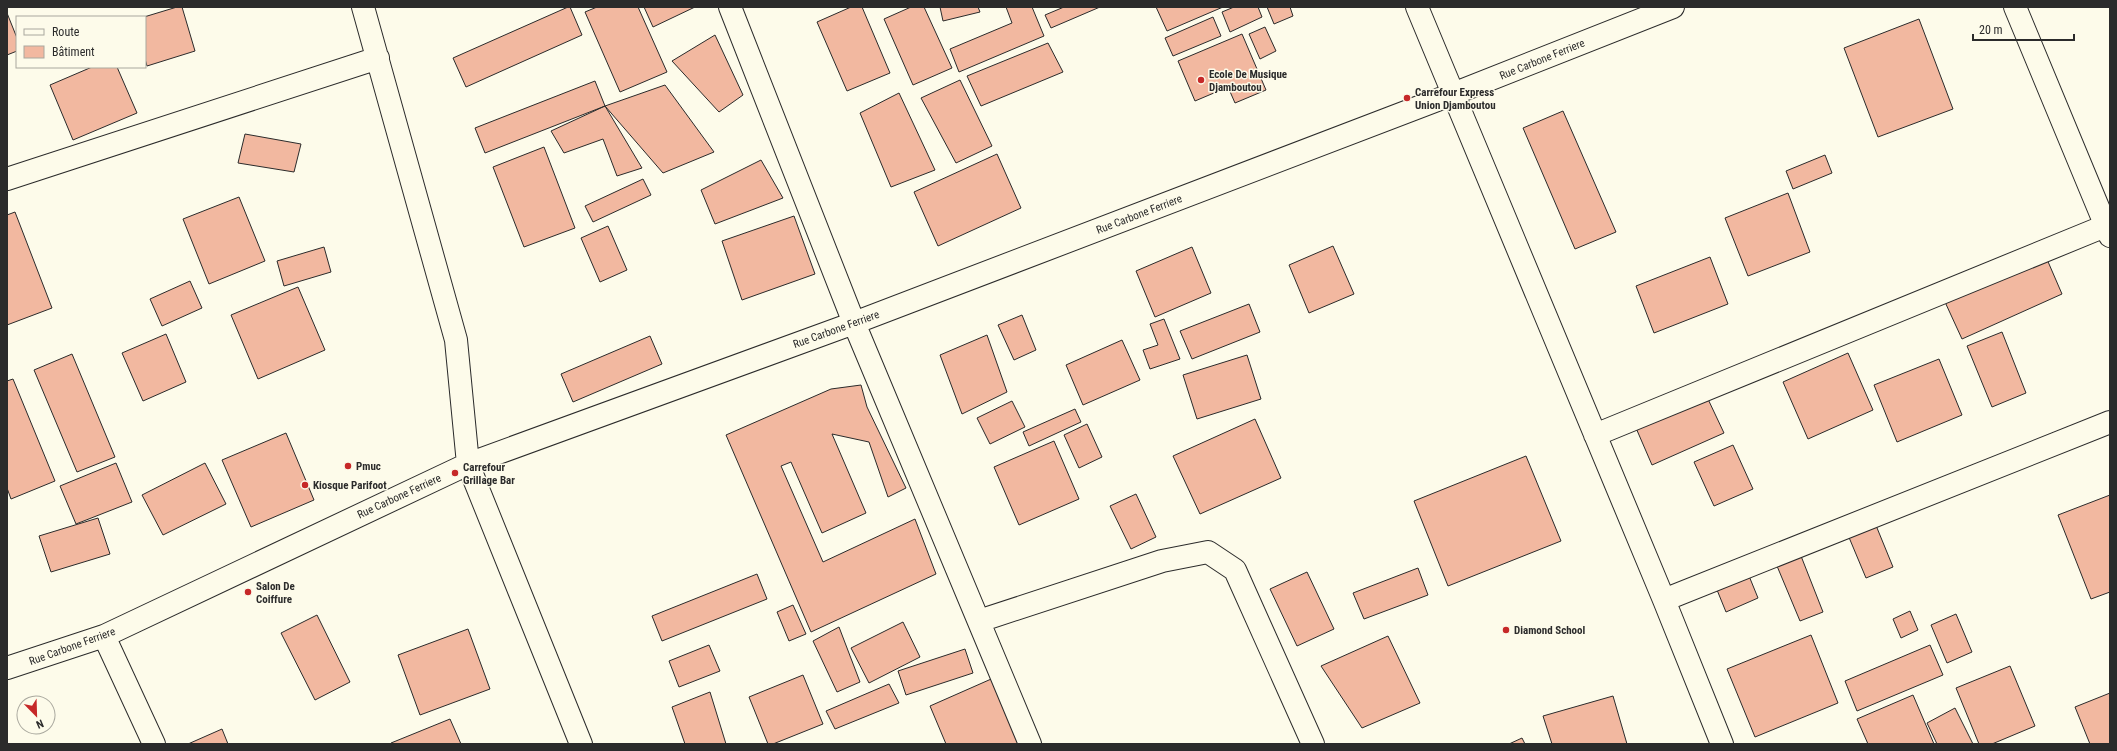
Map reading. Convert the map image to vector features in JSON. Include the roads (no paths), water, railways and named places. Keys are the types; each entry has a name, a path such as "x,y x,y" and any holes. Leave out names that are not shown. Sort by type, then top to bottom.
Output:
{"street":[{"path":"363,7 456,340 468,464 581,744"},
{"path":"730,7 854,323 1030,744"},
{"path":"1416,7 1664,600 1722,744"},
{"name":"Rue Carbone Ferriere","path":"7,668 104,636 468,464 854,323 1453,94 1673,7"},
{"path":"1595,434 2109,229 2016,7"},
{"path":"7,179 378,58"},
{"path":"1664,600 2110,422"},
{"path":"979,622 1162,561 1208,552 1235,570 1313,744"},
{"path":"104,636 154,744"}],"place":[{"name":"Ecole De Musique Djamboutou","path":"1201,80"},
{"name":"Carrefour Express Union Djamboutou","path":"1407,98"},
{"name":"Pmuc","path":"348,466"},
{"name":"Carrefour Grillage Bar","path":"455,473"},
{"name":"Kiosque Parifoot","path":"305,485"},
{"name":"Salon De Coiffure","path":"248,592"},
{"name":"Diamond School","path":"1506,630"}]}
